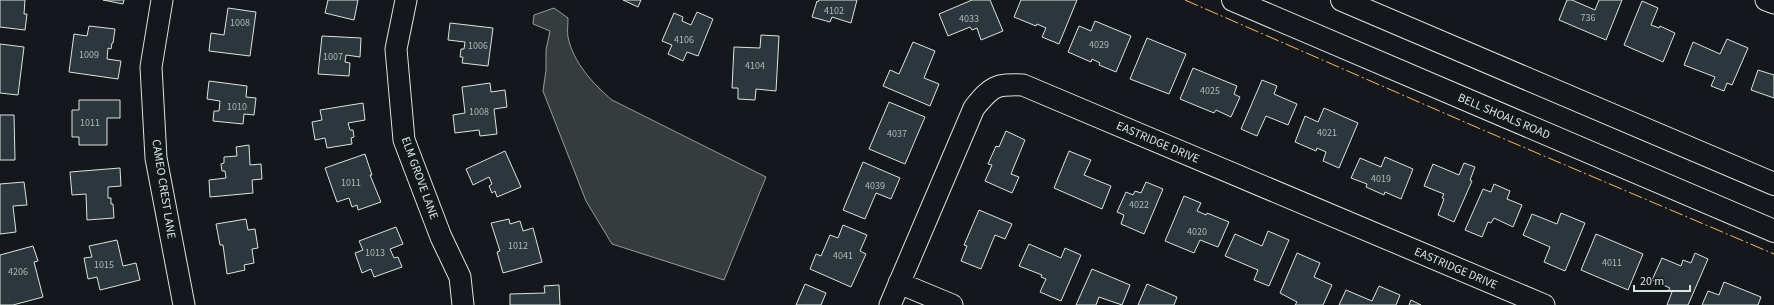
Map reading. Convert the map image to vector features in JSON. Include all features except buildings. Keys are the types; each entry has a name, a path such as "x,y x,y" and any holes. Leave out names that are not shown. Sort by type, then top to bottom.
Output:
{"main road":[{"name":"BELL SHOALS ROAD","path":"1234,0 1774,231"},
{"path":"1342,0 1774,184"}],"street":[{"name":"CAMEO CREST LANE","path":"162,0 152,67 156,158 184,305"},
{"name":"ELM GROVE LANE","path":"406,0 396,49 404,140 441,237 460,277 462,305"},
{"path":"1766,0 1774,3"},
{"name":"EASTRIDGE DRIVE","path":"890,305 974,108 988,91 1003,84 1023,86 1544,305"},
{"path":"899,283 952,305"}],"shaded area":[{"path":"554,8 568,18 568,37 574,55 579,64 591,80 612,100 766,177 724,280 612,244 586,201 543,91 546,70 546,50 550,31 533,24 534,15"}],"power":[{"path":"1185,0 1476,127 1774,254"}]}
